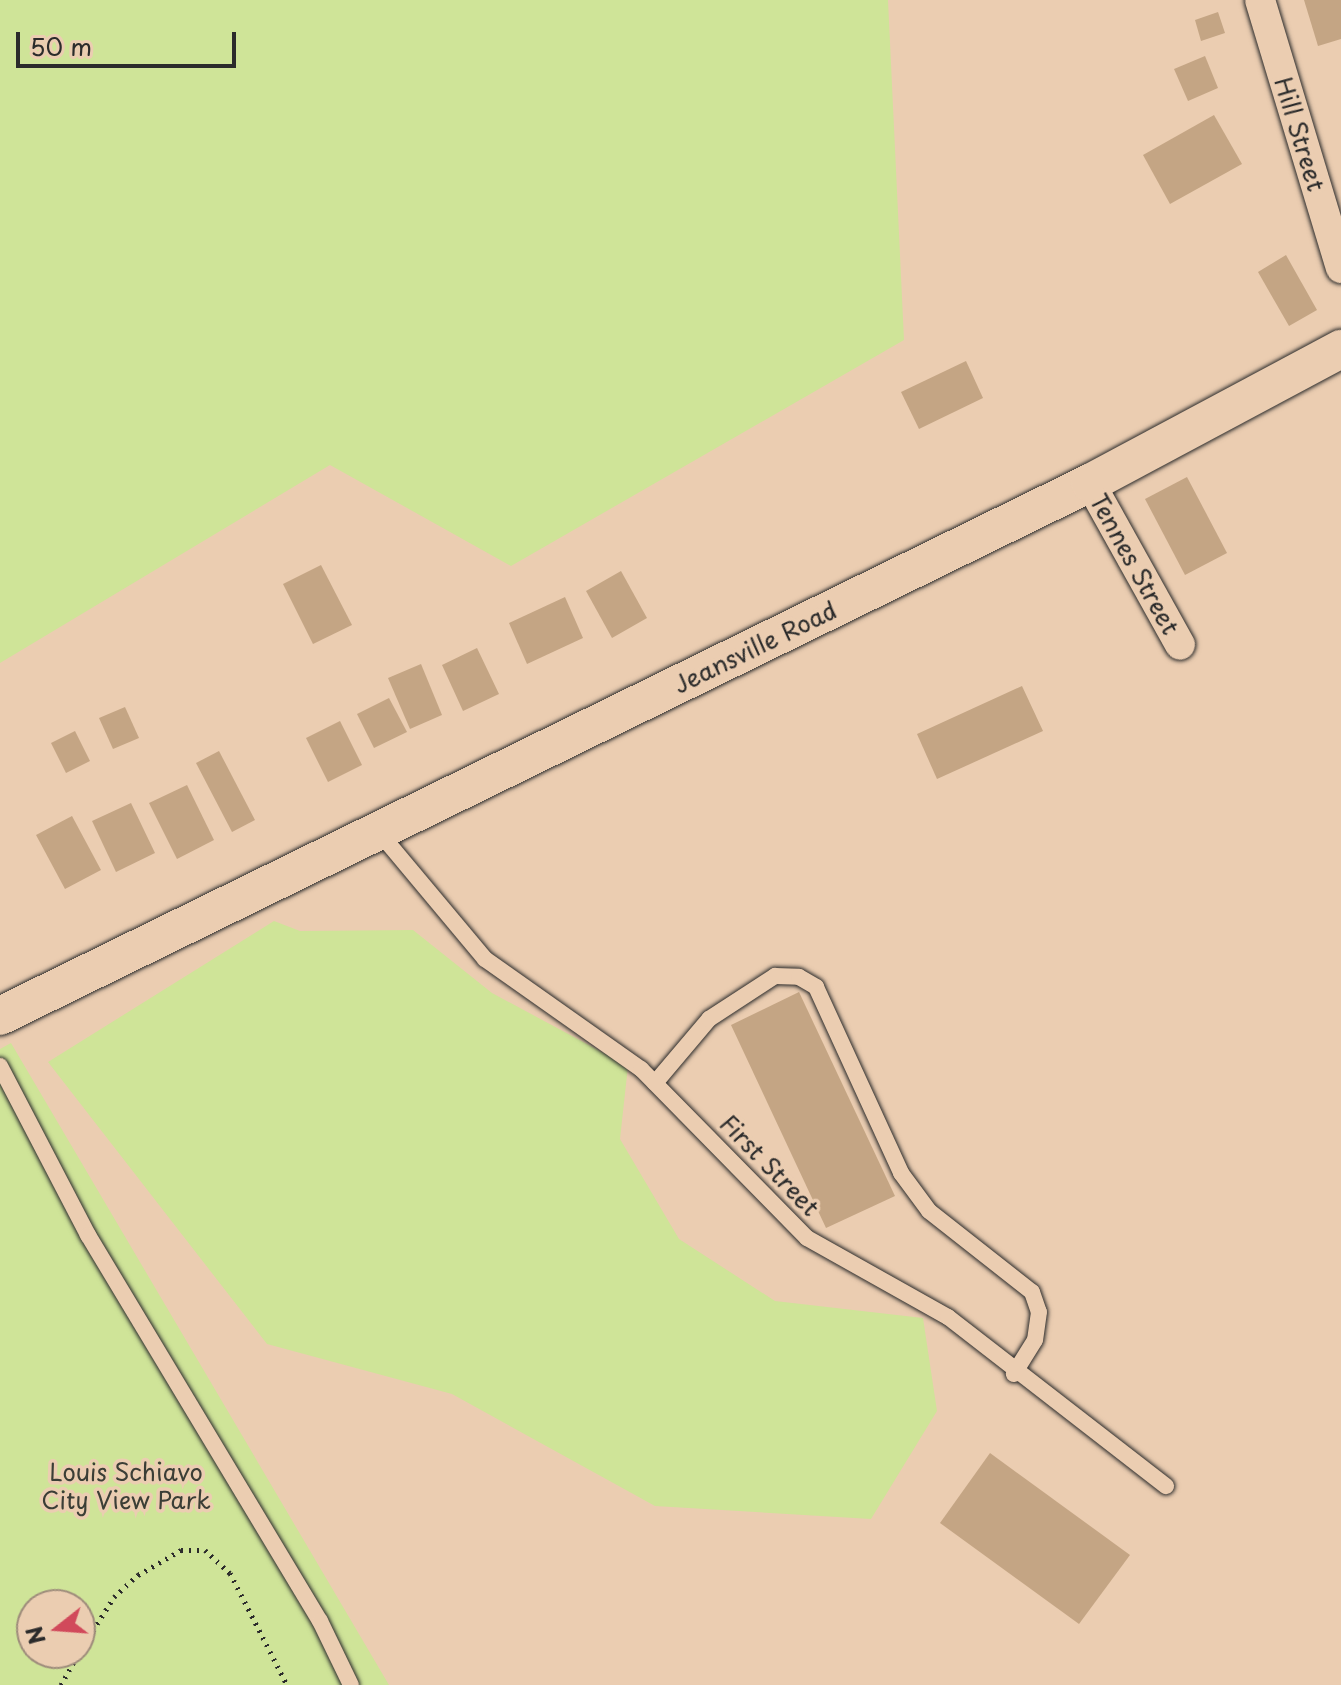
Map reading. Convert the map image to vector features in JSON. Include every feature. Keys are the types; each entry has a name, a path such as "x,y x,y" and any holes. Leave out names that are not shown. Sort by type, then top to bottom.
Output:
{"street":[{"name":"Hill Street","path":"1260,0 1341,268"},
{"name":"Jeansville Road","path":"0,1016 1090,483 1341,349"},
{"name":"Tennes Street","path":"1090,483 1180,645"}],"lane":[{"name":"First Street","path":"378,831 485,959 655,1083 807,1238 948,1317 1014,1374 1166,1486"},
{"path":"655,1083 709,1019 775,976 799,977 816,987 901,1173 929,1211 1032,1292 1039,1312 1035,1340 1014,1374"},
{"path":"0,1066 88,1235 320,1621 351,1685"}],"path":[{"path":"96,1625 114,1597 138,1575 181,1550 205,1550 230,1573 287,1685"}],"green space":[{"path":"0,0 888,0 904,340 511,566 330,465 0,663"},
{"path":"274,921 300,931 413,930 492,993 628,1066 620,1139 679,1239 775,1301 923,1318 937,1411 871,1519 655,1506 452,1394 267,1344 48,1062"},
{"name":"Louis Schiavo City View Park","path":"11,1043 389,1685 0,1685 0,1049"}],"building":[{"path":"1304,0 1341,0 1341,39 1318,46"},
{"path":"1218,12 1225,33 1201,41 1195,20"},
{"path":"1205,56 1218,88 1188,101 1174,69"},
{"path":"1214,115 1242,164 1170,204 1143,155"},
{"path":"1286,255 1317,310 1289,326 1258,272"},
{"path":"966,361 983,398 919,429 901,392"},
{"path":"1187,477 1227,553 1185,575 1145,499"},
{"path":"321,565 352,625 313,644 283,584"},
{"path":"621,571 647,618 612,638 586,591"},
{"path":"565,597 583,638 527,664 509,623"},
{"path":"477,648 499,694 463,711 442,665"},
{"path":"421,664 442,715 410,729 388,678"},
{"path":"1022,686 1043,731 937,779 917,734"},
{"path":"389,698 407,732 374,748 357,714"},
{"path":"125,707 139,738 113,749 99,718"},
{"path":"340,721 362,765 328,782 306,738"},
{"path":"75,731 90,761 66,773 51,743"},
{"path":"219,751 255,820 232,832 196,763"},
{"path":"187,785 214,840 177,859 149,803"},
{"path":"131,803 155,853 116,872 92,821"},
{"path":"72,816 101,870 65,889 36,835"},
{"path":"799,992 895,1196 826,1228 731,1025"},
{"path":"990,1453 1130,1555 1079,1624 940,1523"}]}
